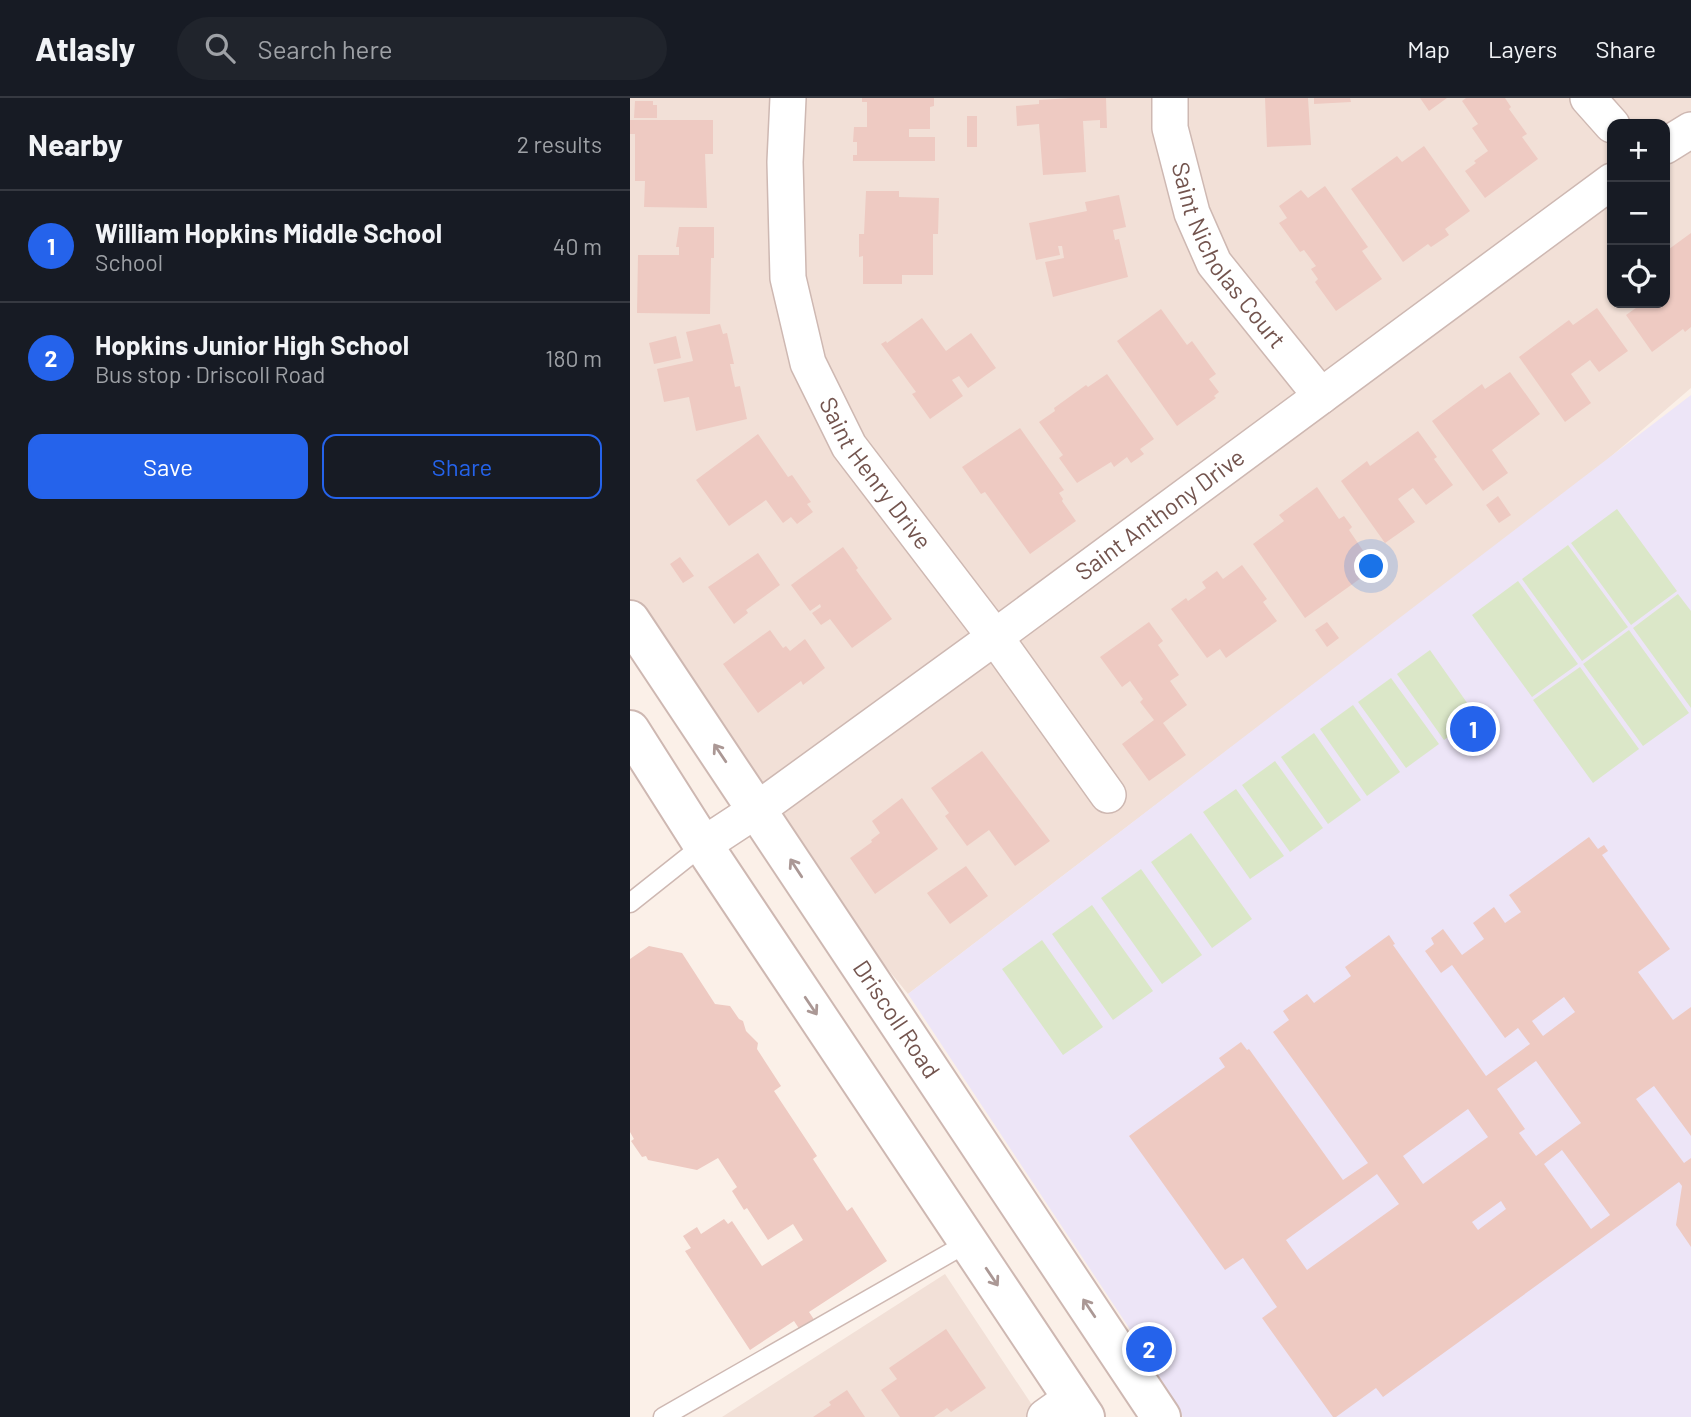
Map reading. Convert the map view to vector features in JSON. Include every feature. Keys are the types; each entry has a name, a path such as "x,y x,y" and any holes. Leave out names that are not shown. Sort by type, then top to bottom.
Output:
{"street":[{"name":"Saint Henry Drive","path":"788,98 785,162 788,278 807,363 849,446 995,637 1108,795"},
{"name":"Saint Nicholas Court","path":"1170,98 1170,128 1192,213 1214,263 1321,396"},
{"path":"1588,98 1607,119"},
{"path":"1670,143 1691,130"},
{"name":"Saint Anthony Drive","path":"703,845 758,809 995,637 1611,182"},
{"name":"Driscoll Road","path":"630,620 1161,1417"},
{"path":"630,730 703,845 969,1242 1068,1410"}],"lane":[{"path":"630,903 703,845"},
{"path":"663,1417 969,1242"}],"shaded area":[{"path":"630,98 1691,98 1691,388 1601,465 908,994 758,809 630,620"},
{"path":"1691,395 1691,1417 1183,1417 1145,1352 908,994"},
{"path":"945,1274 1040,1417 722,1417"}],"green space":[{"path":"1617,509 1677,591 1631,625 1571,543"},
{"path":"1568,545 1628,627 1582,661 1522,579"},
{"path":"1518,581 1578,664 1532,697 1472,615"},
{"path":"1678,594 1691,611 1691,708 1633,628"},
{"path":"1629,630 1689,713 1643,746 1583,664"},
{"path":"1430,650 1477,717 1444,740 1397,674"},
{"path":"1580,667 1639,749 1593,783 1533,700"},
{"path":"1391,678 1439,744 1406,768 1358,702"},
{"path":"1353,705 1400,772 1367,796 1320,729"},
{"path":"1314,733 1361,800 1328,824 1281,757"},
{"path":"1275,761 1323,828 1290,852 1242,785"},
{"path":"1236,789 1284,856 1250,879 1203,812"},
{"path":"1191,833 1252,919 1212,948 1151,862"},
{"path":"1141,869 1202,955 1162,984 1101,898"},
{"path":"1092,905 1153,991 1113,1020 1052,934"},
{"path":"1042,940 1103,1027 1063,1055 1002,969"}],"building":[{"path":"862,98 934,98 934,106 930,107 930,129 909,129 909,137 935,137 935,161 853,161 853,155 857,155 857,142 853,142 854,127 867,127 867,102 862,102"},
{"path":"1106,98 1107,128 1100,128 1100,120 1083,121 1086,172 1043,175 1039,124 1017,126 1016,106 1039,104 1039,100"},
{"path":"1265,98 1308,98 1311,145 1267,147"},
{"path":"1314,98 1350,98 1351,102 1314,104"},
{"path":"1420,98 1447,98 1429,111"},
{"path":"1466,98 1505,98 1511,107 1509,109 1527,134 1522,137 1538,159 1485,198 1465,171 1488,151 1472,128 1478,124 1462,101"},
{"path":"635,101 653,101 653,105 657,105 657,118 634,118"},
{"path":"967,116 977,116 977,147 967,147"},
{"path":"630,120 713,120 713,154 705,154 707,208 644,207 645,181 635,181 635,134 630,134"},
{"path":"1424,146 1470,211 1445,229 1449,235 1431,247 1428,244 1403,262 1351,189 1397,156 1402,162"},
{"path":"1325,186 1368,247 1362,251 1382,279 1336,311 1315,282 1318,279 1311,269 1316,266 1304,250 1300,252 1279,223 1287,218 1279,206 1301,190 1308,198"},
{"path":"866,191 899,191 899,197 939,198 938,234 933,234 933,275 902,275 902,284 863,284 863,256 859,257 859,234 864,234"},
{"path":"1119,195 1126,227 1113,230 1115,240 1119,239 1128,277 1053,297 1045,262 1064,258 1062,246 1058,246 1060,255 1036,260 1029,223 1087,211 1085,202"},
{"path":"679,227 714,227 710,314 637,313 638,255 679,255 679,247 676,247"},
{"path":"1691,233 1691,327 1685,332 1683,329 1652,352 1626,315 1636,308 1670,308 1670,248"},
{"path":"1597,308 1628,351 1599,372 1590,360 1571,374 1591,403 1565,422 1519,357 1569,320 1573,325"},
{"path":"1161,309 1187,345 1192,341 1216,374 1209,379 1219,392 1214,396 1216,398 1177,426 1117,341"},
{"path":"922,318 946,351 971,333 996,368 968,388 959,376 952,380 963,396 930,419 912,394 916,392 881,344 886,341 887,343"},
{"path":"720,324 723,334 727,333 734,364 730,364 735,387 740,386 747,419 696,431 689,397 664,402 657,369 693,361 686,332"},
{"path":"676,336 681,358 654,364 649,343"},
{"path":"1510,372 1540,414 1492,450 1508,473 1483,491 1432,421 1482,384 1485,389"},
{"path":"1107,374 1154,439 1140,449 1144,454 1131,463 1127,457 1114,467 1111,462 1077,483 1059,458 1063,455 1039,422 1086,385 1088,387"},
{"path":"1020,428 1064,490 1059,493 1062,501 1076,521 1030,554 985,492 981,494 962,467"},
{"path":"1418,431 1453,485 1426,505 1413,488 1398,499 1415,522 1385,543 1341,481 1367,461 1370,466"},
{"path":"758,434 788,477 792,475 811,502 807,504 813,512 797,524 791,517 783,523 766,500 729,526 696,480"},
{"path":"1317,487 1339,519 1344,516 1352,527 1349,530 1366,555 1369,553 1375,561 1372,564 1375,568 1305,618 1253,544 1284,521 1279,515"},
{"path":"1498,496 1511,515 1499,523 1486,505"},
{"path":"843,547 858,568 856,570 892,619 852,648 830,619 821,625 812,613 821,607 820,604 810,611 791,585"},
{"path":"758,553 780,585 746,610 748,613 734,624 708,587"},
{"path":"680,557 694,576 683,583 670,564"},
{"path":"1242,565 1267,599 1263,602 1277,621 1226,658 1220,649 1207,658 1171,609 1206,588 1202,582 1217,571 1223,579"},
{"path":"1149,622 1163,641 1158,645 1179,675 1170,681 1187,705 1163,723 1186,755 1149,781 1122,744 1154,720 1140,702 1143,699 1130,681 1122,687 1100,657"},
{"path":"1327,622 1339,638 1327,647 1315,630"},
{"path":"770,630 783,648 786,646 790,651 805,639 825,668 803,685 801,681 758,713 723,664"},
{"path":"982,751 1050,841 1015,866 989,830 967,846 945,816 949,813 931,788"},
{"path":"902,798 938,849 875,894 850,858 880,833 872,821"},
{"path":"1589,837 1598,849 1604,845 1608,851 1602,855 1670,949 1638,972 1673,1020 1691,1007 1691,1136 1654,1086 1636,1099 1684,1163 1691,1158 1691,1247 1676,1225 1682,1186 1679,1182 1383,1397 1376,1388 1333,1417 1262,1318 1277,1307 1243,1258 1225,1270 1129,1136 1225,1067 1219,1058 1241,1042 1249,1049 1343,1180 1368,1163 1273,1032 1289,1020 1283,1011 1307,994 1314,1003 1351,976 1345,967 1389,935 1395,944 1393,945 1486,1076 1530,1044 1518,1028 1505,1038 1452,965 1441,973 1425,951 1434,944 1431,938 1443,929 1462,955 1484,939 1473,923 1494,907 1505,923 1521,912 1509,895","holes":["1564,997 1575,1012 1543,1036 1532,1021","1536,1061 1581,1123 1536,1156 1519,1133 1525,1129 1497,1089","1468,1109 1488,1137 1423,1184 1403,1156","1562,1150 1610,1215 1591,1229 1544,1164","1377,1174 1399,1204 1307,1270 1286,1240","1501,1201 1506,1209 1478,1230 1472,1222"]},
{"path":"966,866 988,896 950,924 927,893"},
{"path":"649,946 682,953 715,1004 730,1006 743,1021 746,1031 758,1043 757,1049 781,1086 774,1091 817,1156 813,1159 847,1211 852,1207 887,1261 809,1312 815,1321 800,1330 794,1321 750,1350 685,1251 691,1248 683,1236 697,1227 701,1234 724,1219 728,1224 732,1221 762,1266 803,1240 793,1224 768,1240 732,1191 737,1187 718,1158 697,1170 648,1160 646,1156 642,1157 631,1141 634,1139 630,1132 630,959"},
{"path":"946,1329 986,1388 951,1412 947,1408 934,1417 900,1417 881,1390 897,1379 889,1368"},
{"path":"847,1390 865,1417 813,1417 831,1405 829,1402"}],"place":[{"name":"William Hopkins Middle School","path":"1473,729"},
{"name":"Hopkins Junior High School","path":"1149,1349"}]}
